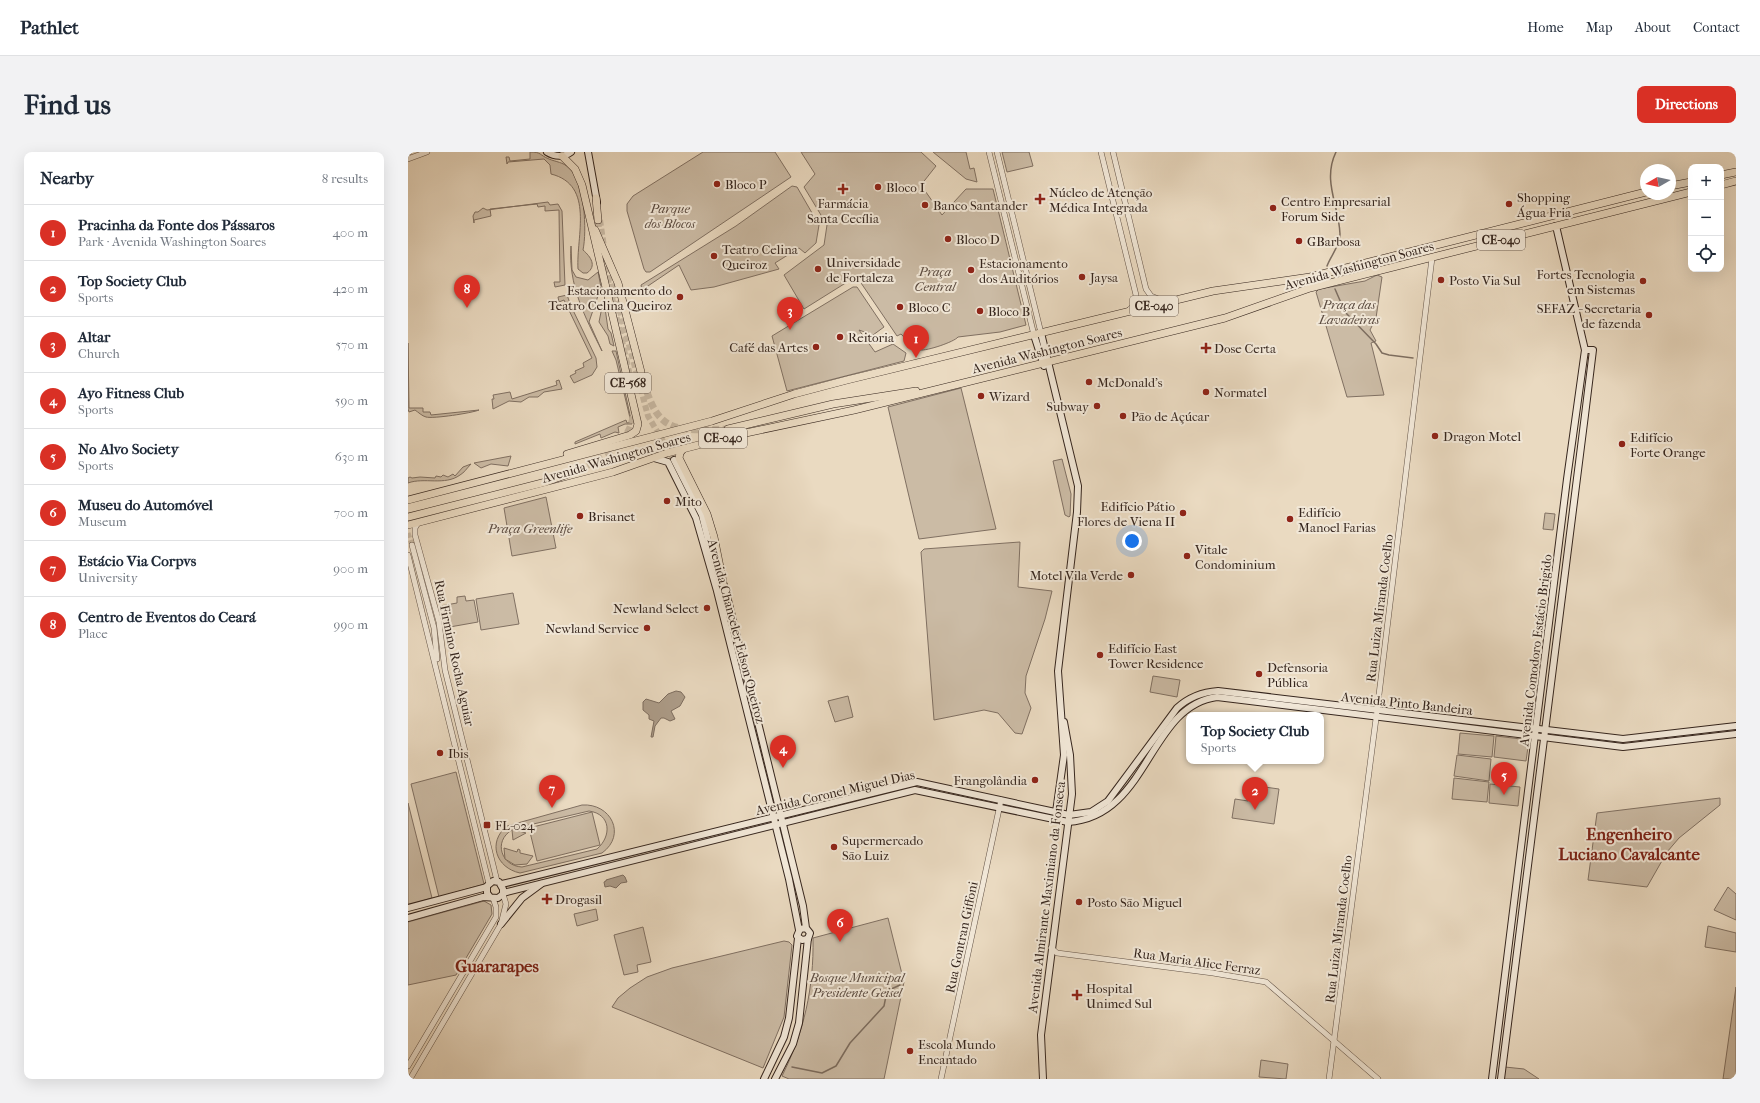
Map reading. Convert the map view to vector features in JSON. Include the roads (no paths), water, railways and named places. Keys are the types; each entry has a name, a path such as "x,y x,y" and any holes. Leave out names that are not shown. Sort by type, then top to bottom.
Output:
{"highway":[{"name":"CE-568","path":"507,476 538,463 630,435 634,433 638,427 579,174 562,156"},
{"path":"1724,174 1736,172"},
{"path":"1724,184 1736,181"},
{"path":"1676,185 1688,183"},
{"name":"Avenida Washington Soares","path":"408,525 612,472 683,449 741,434 854,410 1225,318 1310,288 1688,193"},
{"name":"Avenida Washington Soares","path":"409,499 507,476 712,421 794,394 1230,288 1298,280 1640,194"},
{"path":"596,198 599,220"},
{"path":"586,202 593,226 618,283 641,372"},
{"path":"728,429 833,404 903,392 940,388"},
{"path":"683,449 680,453 680,458 709,520 723,582"},
{"path":"408,516 546,482 568,474"}],"main road":[{"path":"547,152 555,156 562,156 571,152"},
{"path":"588,152 596,198"},
{"name":"Avenida Comodoro Estácio Brigido","path":"1492,1079 1567,479 1585,350 1556,226"},
{"name":"Avenida Almirante Maximiano da Fonseca","path":"1038,334 1045,363 1051,373 1078,486 1077,512 1059,655 1058,695 1064,754 1056,812"},
{"name":"Avenida Comodoro Estácio Brigido","path":"1501,1079 1593,350 1585,350"},
{"name":"Avenida Chanceler Edson Queiroz","path":"654,458 668,462 696,518 717,591 776,825 799,930"},
{"name":"Avenida Chanceler Edson Queiroz","path":"674,460 702,515 711,552 723,582 803,906 806,928"},
{"name":"Avenida Coronel Miguel Dias","path":"499,883 917,782 1069,815 1091,812 1108,801 1177,708 1194,697 1207,692 1218,694"},
{"name":"Avenida Pinto Bandeira","path":"1218,694 1623,747 1736,734"},
{"name":"Avenida Coronel Miguel Dias","path":"503,893 545,881 915,790 1068,822 1093,818 1112,807 1124,793 1182,713 1200,701 1218,694"},
{"name":"Avenida Almirante Maximiano da Fonseca","path":"1043,1079 1041,1035 1072,794 1071,764 1058,695"},
{"path":"746,706 759,725"},
{"name":"Avenida Pinto Bandeira","path":"1377,714 1623,739 1736,726"},
{"path":"1701,730 1702,738"},
{"path":"1642,738 1643,745"},
{"path":"763,776 771,774"},
{"path":"850,798 852,806"},
{"path":"693,837 695,844"},
{"path":"501,924 522,898 545,881"},
{"path":"408,908 499,883 503,893 498,898 480,898 408,918"},
{"path":"488,886 487,893 492,898"},
{"path":"806,928 810,933 808,938 799,1023 793,1044 774,1079 765,1077 784,1036 790,1018 799,930 806,928"},
{"path":"798,938 803,940 808,938"}],"street":[{"path":"408,160 427,152"},
{"path":"989,152 1038,334"},
{"path":"997,152 1038,334"},
{"path":"1101,152 1136,295 1133,306 1126,313"},
{"path":"1113,152 1146,289 1151,296 1169,302"},
{"path":"1124,245 1134,242"},
{"name":"Rua Luiza Miranda Coelho","path":"1329,1079 1377,714 1432,258"},
{"name":"Rua Firmino Rocha Aguiar","path":"418,523 415,534 439,622 445,670 499,883"},
{"path":"412,545 434,628 438,669"},
{"name":"Rua Firmino Rocha Aguiar","path":"408,555 438,669 488,886"},
{"name":"Rua Gontran Giffoni","path":"941,1079 1001,800"},
{"path":"410,1079 501,924 505,913 506,904 503,893"},
{"path":"408,1066 496,917 496,907 492,898"},
{"name":"Rua Maria Alice Ferraz","path":"1051,948 1057,953 1213,973 1266,982 1335,1040 1378,1079"}],"waterway":[{"path":"1327,266 1340,238 1339,223 1331,183 1332,163 1336,152"},
{"path":"1335,289 1345,312 1376,344 1382,353 1413,358"},
{"path":"792,1067 822,1073 836,1066 850,1043 884,1006 887,991 900,985"}],"tunnel":[{"path":"598,220 599,238"},
{"path":"600,220 604,247"},
{"path":"602,256 630,378"},
{"path":"608,266 648,416 674,460"},
{"path":"641,372 653,407 660,417 669,424 679,428 692,430 728,429"},
{"path":"568,474 591,464 620,444 632,423 634,410"},
{"path":"408,533 412,545"}],"place":[{"name":"Bloco P","path":"717,184"},
{"name":"Bloco I","path":"878,187"},
{"name":"Farmácia Santa Cecília","path":"843,189"},
{"name":"Núcleo de Atenção Médica Integrada","path":"1040,199"},
{"name":"Shopping Água Fria","path":"1509,204"},
{"name":"Banco Santander","path":"925,205"},
{"name":"Centro Empresarial Forum Side","path":"1273,208"},
{"name":"Bloco D","path":"948,239"},
{"name":"GBarbosa","path":"1299,241"},
{"name":"Teatro Celina Queiroz","path":"714,256"},
{"name":"Universidade de Fortaleza","path":"818,269"},
{"name":"Estacionamento dos Auditórios","path":"971,270"},
{"name":"Jaysa","path":"1082,277"},
{"name":"Posto Via Sul","path":"1441,280"},
{"name":"Fortes Tecnologia em Sistemas","path":"1643,281"},
{"name":"Estacionamento do Teatro Celina Queiroz","path":"680,297"},
{"name":"Bloco C","path":"900,307"},
{"name":"Centro de Eventos do Ceará","path":"467,308"},
{"name":"Bloco B","path":"980,311"},
{"name":"SEFAZ - Secretaria de fazenda","path":"1649,315"},
{"name":"Altar","path":"790,330"},
{"name":"Reitoria","path":"840,337"},
{"name":"Café das Artes","path":"816,347"},
{"name":"Dose Certa","path":"1206,348"},
{"name":"Pracinha da Fonte dos Pássaros","path":"916,358"},
{"name":"McDonald's","path":"1089,382"},
{"name":"Normatel","path":"1206,392"},
{"name":"Wizard","path":"981,396"},
{"name":"Subway","path":"1097,406"},
{"name":"Pão de Açúcar","path":"1123,416"},
{"name":"Dragon Motel","path":"1435,436"},
{"name":"Edifício Forte Orange","path":"1622,444"},
{"name":"Mito","path":"667,501"},
{"name":"Edifício Pátio Flores de Viena II","path":"1183,513"},
{"name":"Brisanet","path":"580,516"},
{"name":"Edifício Manoel Farias","path":"1290,519"},
{"name":"Vitale Condominium","path":"1187,556"},
{"name":"Motel Vila Verde","path":"1131,575"},
{"name":"Newland Select","path":"707,608"},
{"name":"Newland Service","path":"647,628"},
{"name":"Edifício East Tower Residence","path":"1100,655"},
{"name":"Defensoria Pública","path":"1259,674"},
{"name":"Ibis","path":"440,753"},
{"name":"Ayo Fitness Club","path":"783,768"},
{"name":"Frangolândia","path":"1035,780"},
{"name":"No Alvo Society","path":"1504,795"},
{"name":"Estácio Via Corpvs","path":"552,808"},
{"name":"Top Society Club","path":"1255,810"},
{"name":"FL-024","path":"487,825"},
{"name":"Supermercado São Luiz","path":"834,847"},
{"name":"Drogasil","path":"547,899"},
{"name":"Posto São Miguel","path":"1079,902"},
{"name":"Museu do Automóvel","path":"840,942"},
{"name":"Hospital Unimed Sul","path":"1077,995"},
{"name":"Escola Mundo Encantado","path":"910,1051"}],"district":[{"name":"Engenheiro Luciano Cavalcante","path":"1629,844"},
{"name":"Guararapes","path":"497,966"}],"park label":[{"name":"Parque dos Blocos","path":"670,216"},
{"name":"Praça Central","path":"935,278"},
{"name":"Praça das Lavadeiras","path":"1349,312"},
{"name":"Praça Greenlife","path":"530,528"},
{"name":"Bosque Municipal Presidente Geisel","path":"857,984"}]}
